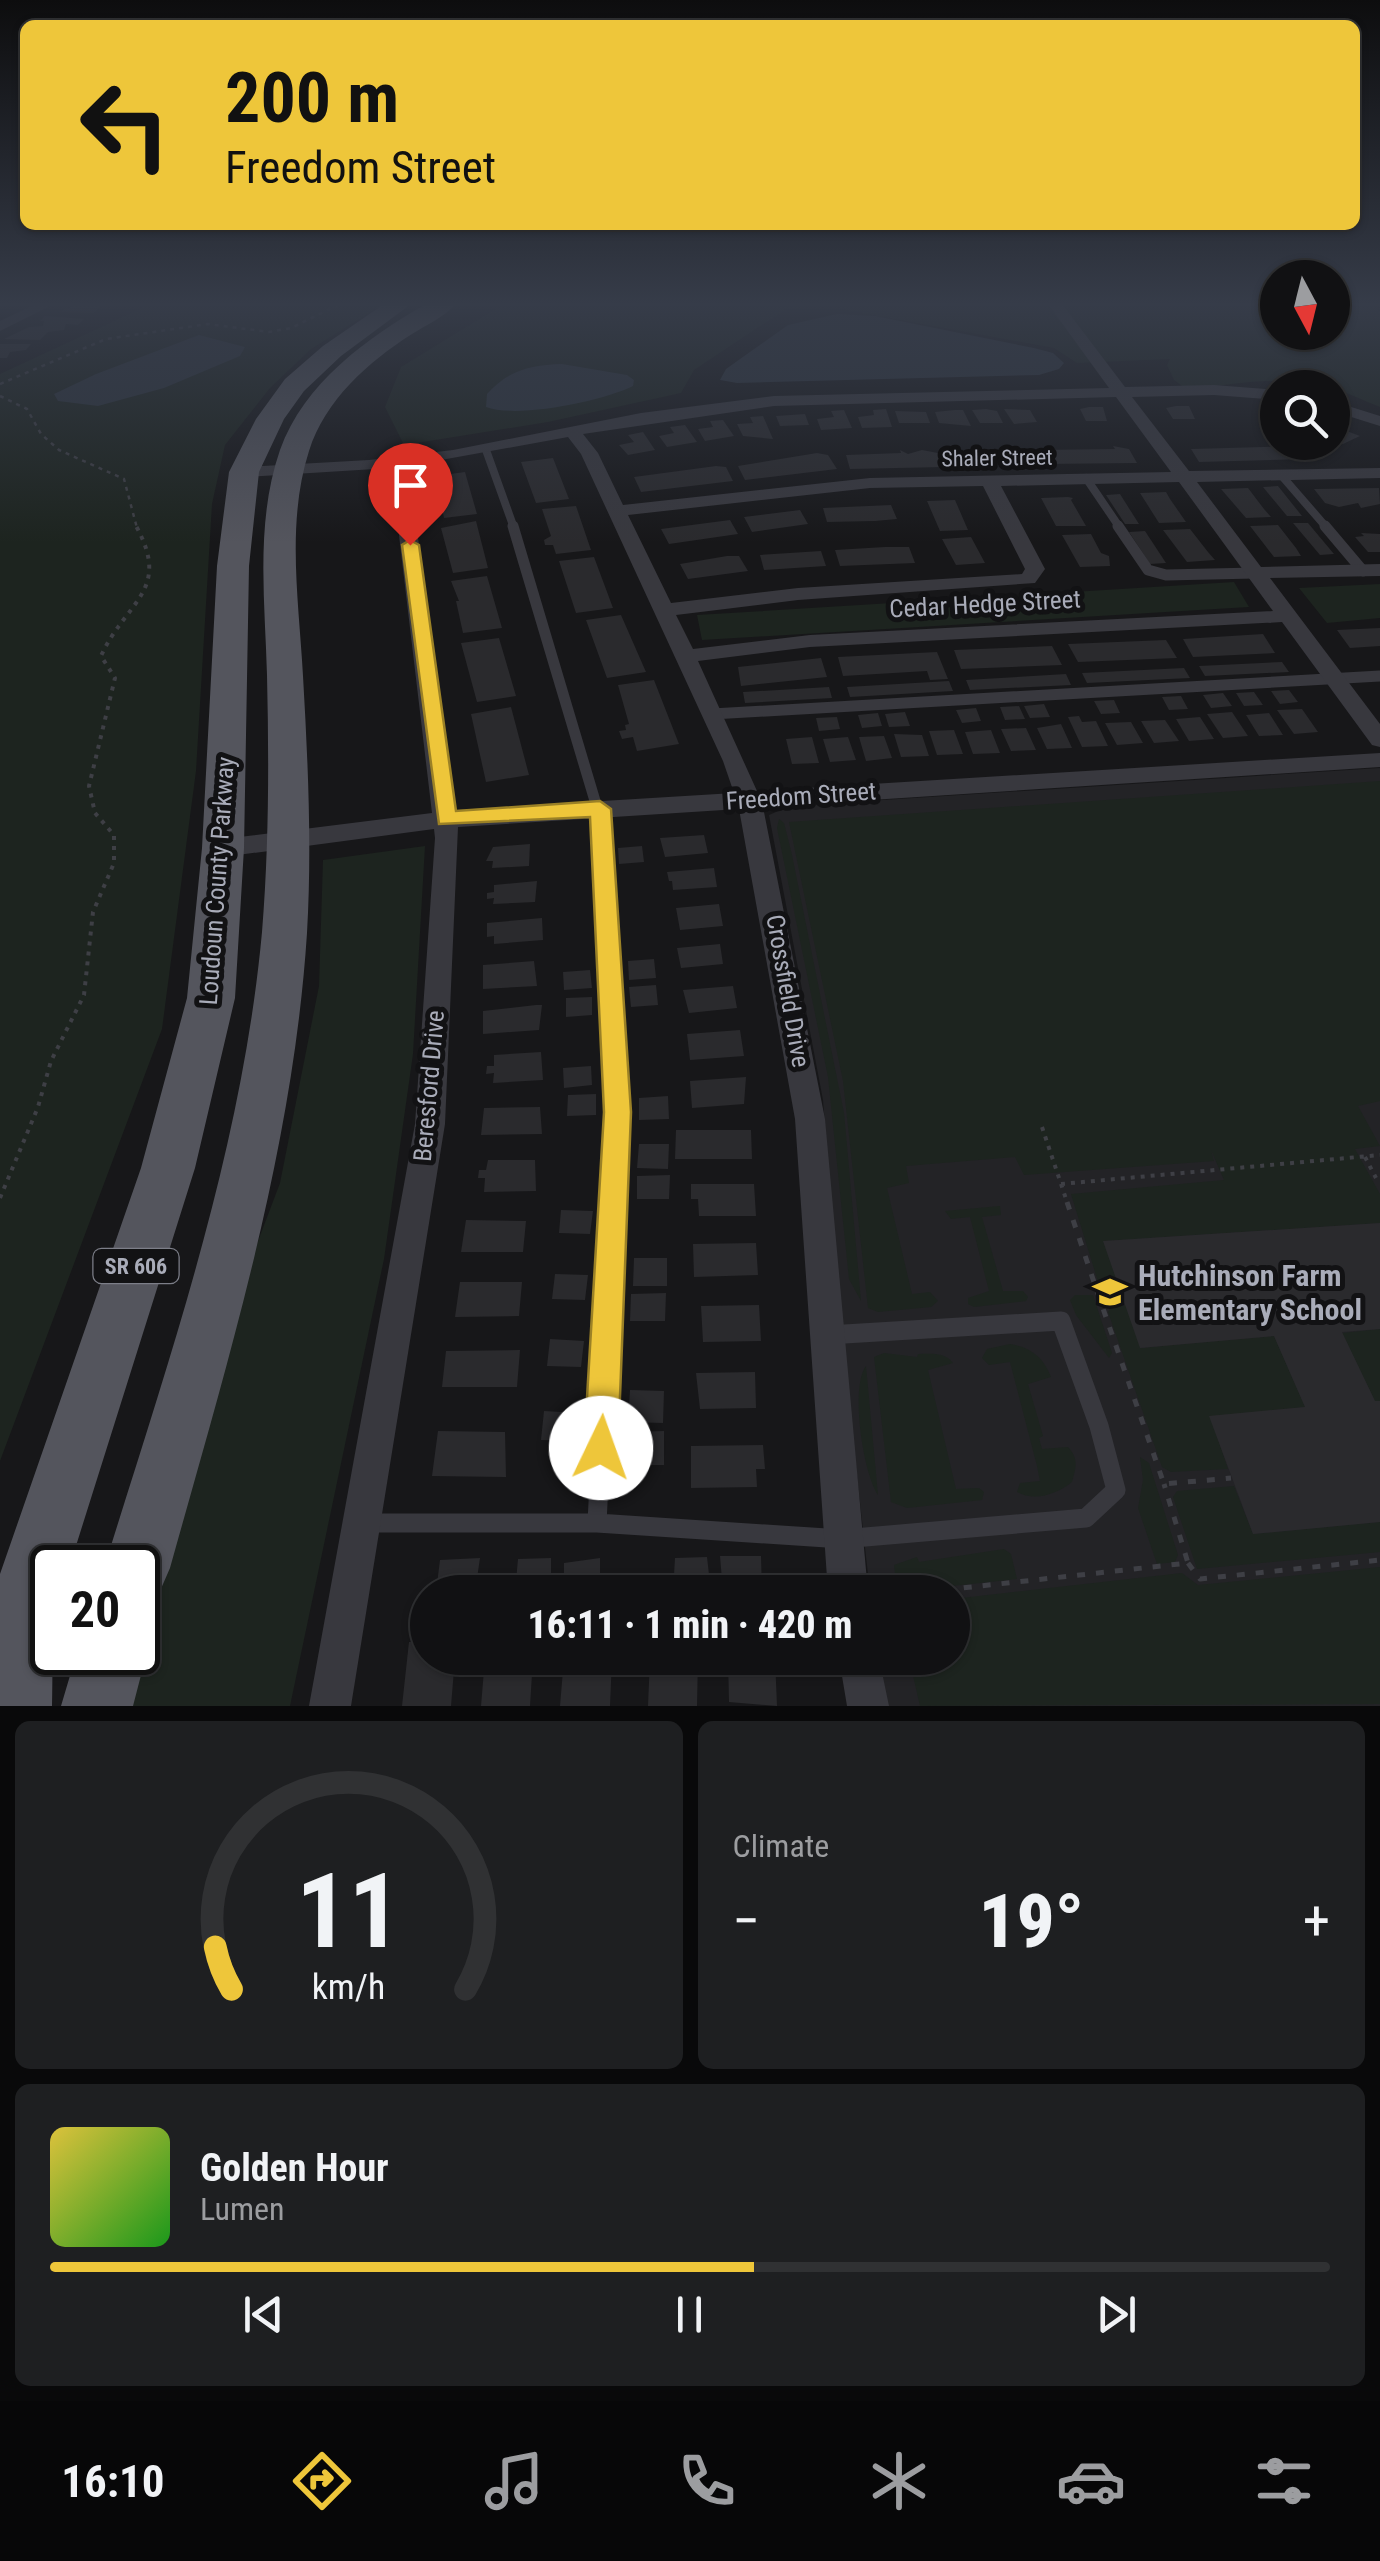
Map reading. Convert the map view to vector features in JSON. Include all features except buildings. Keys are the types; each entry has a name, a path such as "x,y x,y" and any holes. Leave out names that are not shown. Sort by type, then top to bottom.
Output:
{"main road":[{"name":"Loudoun County Parkway","path":"16,1706 10,1644 184,1114 211,998 224,848 233,566 244,472 270,419 296,384"},
{"name":"SR 606","path":"143,1545 258,1121 277,1010 289,838 282,576 289,470 308,422 337,384"},
{"path":"97,1706 106,1675"}],"street":[{"path":"1115,384 1380,740"},
{"path":"244,472 399,462 486,450 641,418 774,401 1214,390 1260,394"},
{"path":"1350,412 1380,421"},
{"name":"Crossfield Drive","path":"572,432 589,453 750,800 810,1119 846,1575"},
{"name":"Beresford Drive","path":"330,1706 430,1124 446,819 399,462"},
{"name":"Shaler Street","path":"617,511 825,486 1380,473"},
{"path":"664,610 798,594 1028,579 1035,569 989,480"},
{"path":"1256,573 1372,570"},
{"name":"Cedar Hedge Street","path":"685,656 810,641 1288,616"},
{"name":"Freedom Street","path":"224,848 446,819 1380,760"},
{"path":"862,1675 868,1706"}],"lane":[{"path":"486,450 496,470 600,809 618,1112 597,1524"},
{"path":"1281,475 1372,570"},
{"path":"1086,478 1148,570 1166,575 1256,573"},
{"path":"712,714 1380,676"},
{"path":"362,1523 597,1524 842,1538 1086,1518 1116,1490 1061,1322 828,1335"}],"path":[{"path":"0,396 27,409 41,434 60,450 124,479 132,496 132,520 150,551 152,572 148,586 108,637 101,656 115,678 89,786 95,813 114,835 114,863 93,912 84,995 51,1061 38,1107 0,1198"},
{"path":"1042,1127 1188,1563 1200,1579 1380,1560"},
{"path":"1062,1184 1380,1155"},
{"path":"1365,1156 1379,1181"},
{"path":"1099,1297 1124,1296"},
{"path":"1164,1484 1231,1478"},
{"path":"970,1587 1188,1563"}],"shaded area":[{"path":"0,384 275,384 225,445 212,504 196,771 162,1029 0,1461"},
{"path":"76,384 174,384 98,406 58,401 54,394"},
{"path":"394,384 686,384 681,393 548,422 404,445 385,407"},
{"path":"633,384 602,397 560,407 518,411 486,407 487,394 495,386"},
{"path":"1179,384 1237,384 1189,391"},
{"path":"1350,384 1380,384 1380,407 1350,395"},
{"path":"1234,582 1249,607 702,640 697,615"},
{"path":"1380,584 1380,618 1327,623 1299,588"},
{"name":"Hutchinson Farm Elementary School","path":"1380,768 1380,1706 884,1706 879,1675 970,1675 970,1575 868,1575 845,1368 823,1100 769,815 790,806"},
{"path":"1380,781 1380,1101 1358,1106 1380,1146 1355,1149 1380,1194 1380,1223 1104,1241 1120,1287 1106,1289 1099,1285 1071,1194 1224,1180 1211,1150 1214,1161 1024,1175 1015,1157 906,1166 909,1183 887,1188 912,1294 930,1292 938,1301 931,1307 878,1312 868,1308 843,1081 789,822"},
{"path":"779,819 784,823 792,855 844,1113 861,1301 849,1279 828,1077 777,828"},
{"path":"425,846 413,1054 384,1259 290,1706 132,1706 140,1675 160,1675 160,1594 229,1318 280,1183 319,986 323,860"},
{"path":"1000,1206 1001,1215 982,1217 1003,1291 1023,1291 1028,1297 1026,1301 974,1307 968,1304 968,1298 989,1291 970,1217 951,1219 945,1211"},
{"path":"1075,1295 1093,1295 1112,1353 1109,1358 1076,1315 1070,1300"},
{"path":"1127,1305 1141,1348 1274,1336 1305,1407 1210,1416 1228,1469 1171,1472 1162,1467 1108,1312 1111,1307"},
{"path":"1380,1329 1380,1401 1375,1401 1342,1333"},
{"path":"1010,1344 1036,1355 1051,1377 1028,1384 1043,1436 1039,1438 1042,1449 1068,1447 1075,1459 1072,1482 1046,1495 1017,1492 1020,1483 1040,1481 1010,1362 989,1365 982,1358 987,1349"},
{"path":"884,1353 917,1357 937,1354 953,1363 928,1370 956,1489 979,1488 984,1492 982,1500 907,1508 891,1502 874,1357"},
{"path":"866,1366 878,1495 860,1430 859,1392"},
{"path":"1140,1457 1149,1463 1178,1555 1175,1562 1157,1564 1138,1508 1143,1480"},
{"path":"1234,1486 1253,1534 1380,1522 1380,1552 1197,1569 1173,1497 1177,1491"},
{"path":"1004,1549 1011,1554 1017,1579 970,1584 970,1575 895,1575 894,1565 917,1557 919,1562"},
{"path":"1380,1567 1380,1704 920,1706 913,1675 970,1675 970,1597 1182,1573 1198,1585"}],"place":[{"name":"Hutchinson Farm Elementary School","path":"1110,1292"}],"route":[{"path":"410,545 446,819 600,809 618,1112 601,1448"}]}
